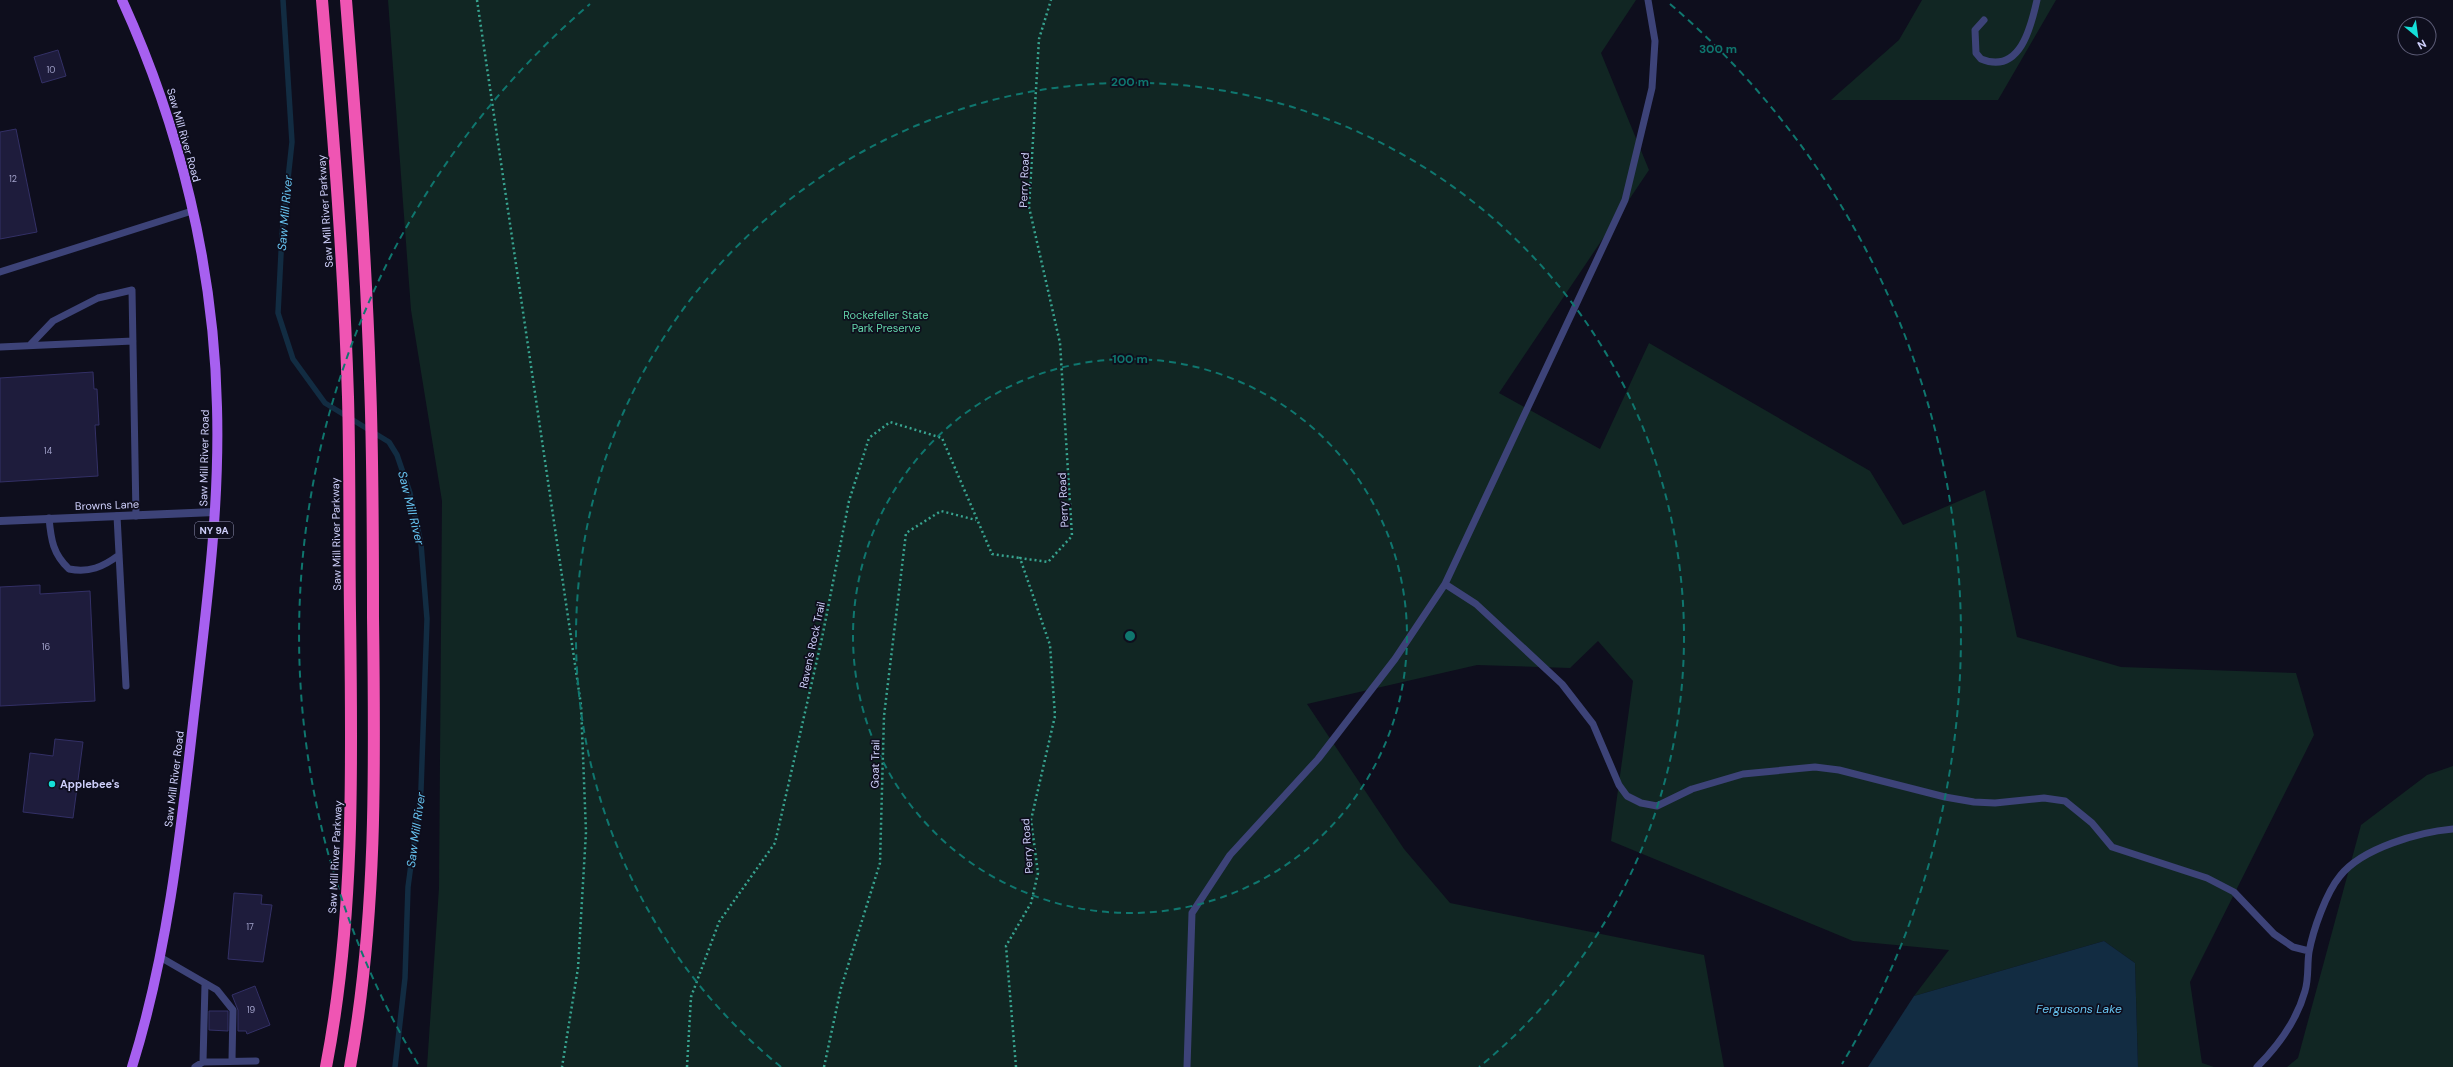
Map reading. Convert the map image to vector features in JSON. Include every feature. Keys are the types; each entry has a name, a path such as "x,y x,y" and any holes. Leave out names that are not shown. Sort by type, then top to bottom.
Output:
{"highway":[{"name":"Saw Mill River Parkway","path":"322,0 340,243 348,398 350,849 339,983 330,1048 324,1067"},
{"path":"346,0 364,249 371,412 375,719 373,853 369,921 350,1067"}],"main road":[{"name":"Saw Mill River Road","path":"122,0 143,49 166,111 192,211 213,341 217,408 215,512 206,608 180,834 160,957 132,1067"}],"street":[{"name":"Browns Lane","path":"0,521 215,512"}],"lane":[{"path":"1187,1067 1192,912 1230,855 1318,759 1395,659 1445,584 1625,200 1652,88 1655,41 1648,0"},
{"path":"1984,20 1975,30 1976,53 1981,59 1999,63 2011,57 2029,34 2037,0"},
{"path":"0,272 192,211"},
{"path":"30,344 53,321 98,298 132,290 136,516"},
{"path":"0,347 30,344 133,341"},
{"path":"117,516 126,686"},
{"path":"49,518 52,544 59,559 69,569 88,570 103,567 119,555"},
{"path":"1445,584 1476,604 1562,684 1593,724 1619,785 1627,796 1641,803 1657,806 1692,789 1743,774 1815,767 1840,770 1945,797 1974,802 1995,803 2044,798 2065,801 2092,824 2112,847 2207,878 2227,888 2234,892 2274,934 2293,947 2309,951"},
{"path":"2257,1067 2293,1021 2306,990 2309,951 2324,904 2340,876 2366,854 2406,839 2453,829"},
{"path":"160,957 217,990 233,1010 232,1060"},
{"path":"203,1062 205,984"},
{"path":"195,1067 203,1062 232,1060 256,1061"}],"path":[{"path":"477,0 581,705 586,832 578,968 562,1067"},
{"name":"Perry Road","path":"1016,1067 1006,946 1031,902 1038,874 1031,820 1055,716 1050,645 1020,558 1048,562 1072,536 1060,343 1029,207 1039,39 1051,0"},
{"name":"Raven's Rock Trail","path":"687,1067 691,997 719,922 774,843 822,638 849,501 869,438 890,422 942,438 992,554 1020,558"},
{"name":"Goat Trail","path":"824,1067 841,988 880,863 884,716 906,533 941,511 977,520"}],"green space":[{"name":"Rockefeller State Park Preserve","path":"388,0 1636,0 1601,53 1649,170 1499,393 1600,449 1649,343 1870,471 1903,525 1985,490 2017,637 2121,667 2296,673 2314,735 2190,982 2202,1063 2214,1067 2138,1067 2135,963 2104,941 1914,996 1949,950 1853,941 1611,841 1633,681 1598,641 1570,668 1477,665 1307,704 1404,849 1450,903 1704,955 1724,1067 427,1067 439,888 442,501 411,310"},
{"path":"1922,0 2056,0 1998,100 1831,100 1899,40"},
{"path":"2453,766 2453,1067 2287,1067 2298,1058 2361,825 2427,775"}],"water":[{"name":"Fergusons Lake","path":"2104,941 2135,963 2138,1067 1868,1067 1914,996"}],"building":[{"path":"58,50 66,76 42,83 34,57"},
{"path":"16,129 37,232 0,239 0,132"},
{"path":"93,372 94,389 97,389 99,425 95,425 98,476 0,482 0,378"},
{"path":"40,585 40,594 90,591 95,701 0,706 0,587"},
{"name":"Applebee's","path":"55,739 83,742 73,818 23,812 30,753 53,756"},
{"path":"234,893 262,895 261,904 272,905 263,962 228,959"},
{"path":"255,986 270,1025 247,1034 246,1031 238,1031 238,1010 232,995"},
{"path":"209,1011 228,1011 228,1031 209,1030"}],"waterway":[{"name":"Saw Mill River","path":"283,0 292,142 282,234 278,313 293,359 325,403 389,442 397,455 410,493 421,544 427,619 421,790 408,887 405,978 395,1067"}],"place":[{"name":"Applebee's","path":"52,784"}]}
